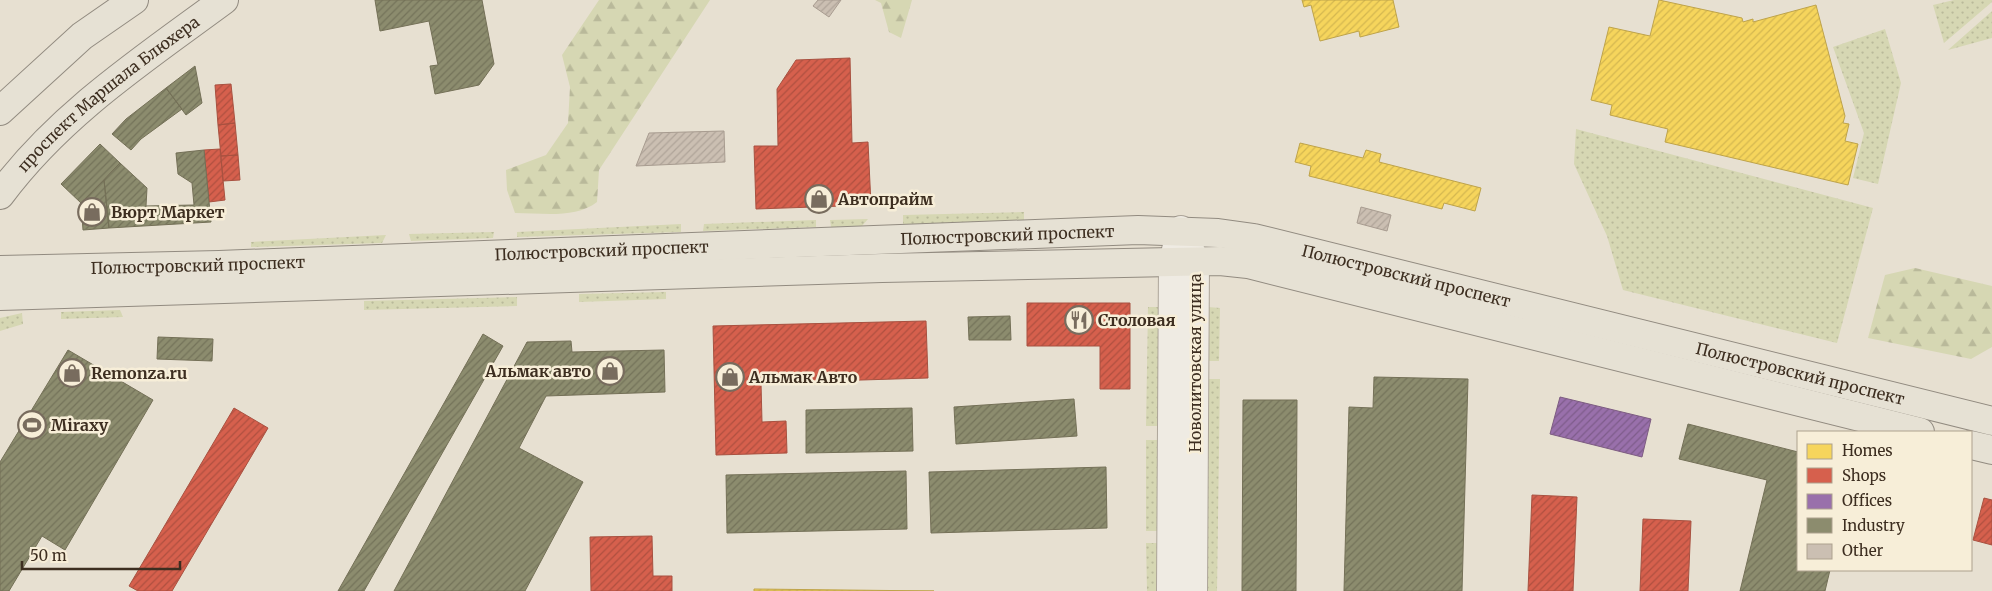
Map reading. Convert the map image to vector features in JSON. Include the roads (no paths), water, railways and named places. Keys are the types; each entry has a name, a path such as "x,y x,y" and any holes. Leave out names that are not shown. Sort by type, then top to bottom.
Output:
{"main road":[{"path":"0,111 82,36 134,0"},
{"name":"проспект Маршала Блюхера","path":"0,194 48,139 78,111 134,65 224,0"},
{"name":"Полюстровский проспект","path":"0,270 219,265 1138,230 1181,230 1254,238 1992,421"},
{"name":"Полюстровский проспект","path":"0,296 844,269 1220,261 1248,264 1916,431"},
{"path":"1972,445 1992,450"}],"street":[{"name":"Новолитовская улица","path":"1181,230 1184,261 1193,591"},
{"name":"Новолитовская улица","path":"1171,591 1184,261"}],"place":[{"name":"Автопрайм","path":"819,199"},
{"name":"Вюрт Маркет","path":"92,212"},
{"name":"Столовая","path":"1079,320"},
{"name":"Альмак авто","path":"610,371"},
{"name":"Remonza.ru","path":"72,373"},
{"name":"Альмак Авто","path":"730,377"},
{"name":"Miraxy","path":"32,425"}]}
